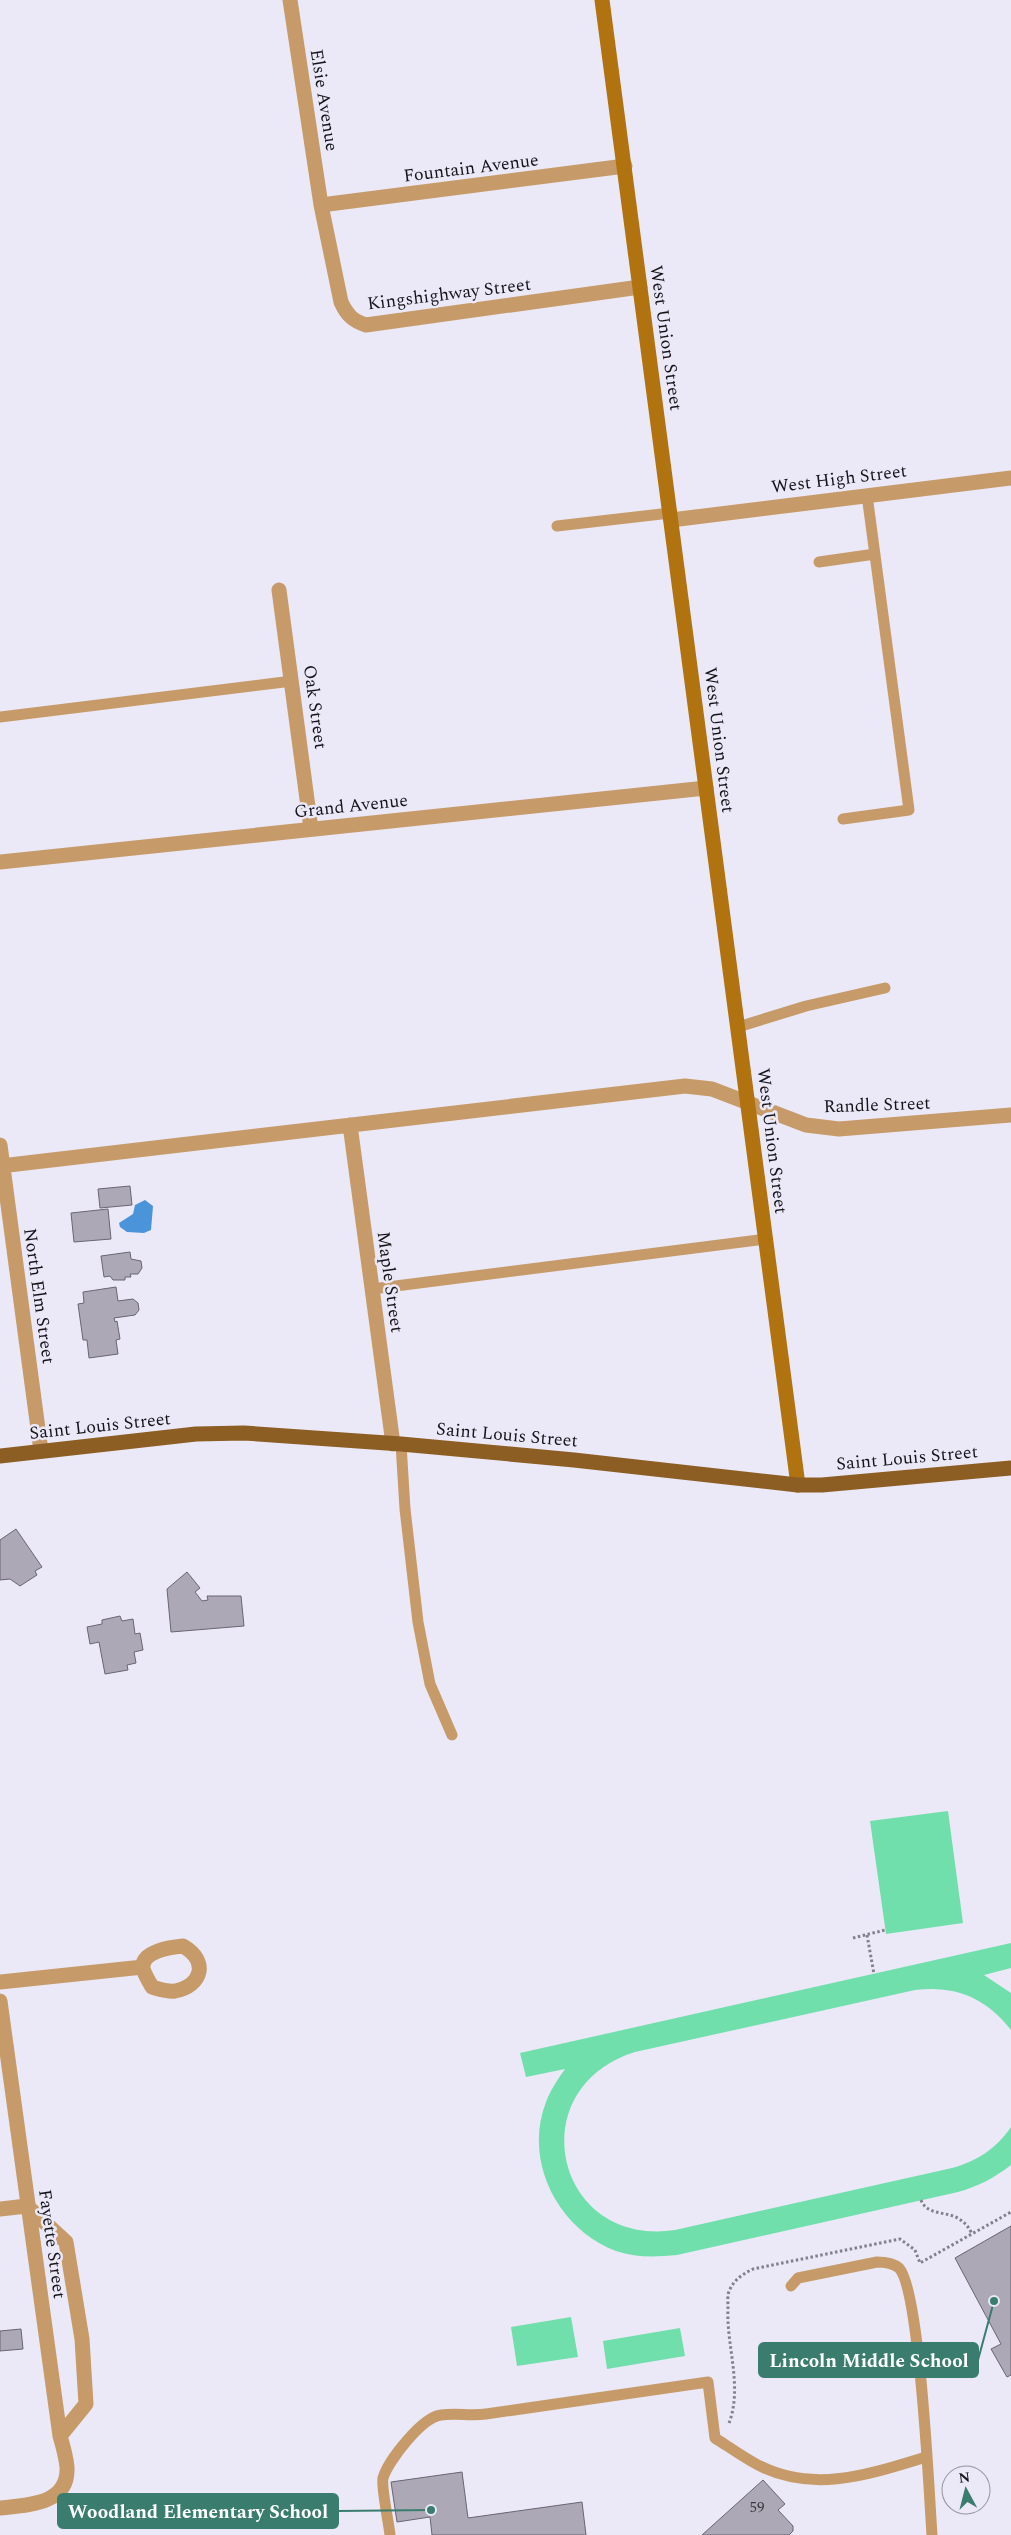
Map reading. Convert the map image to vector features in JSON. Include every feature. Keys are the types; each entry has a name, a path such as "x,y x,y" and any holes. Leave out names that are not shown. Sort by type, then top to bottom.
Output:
{"main road":[{"name":"Saint Louis Street","path":"0,1456 204,1434 244,1433 397,1444 798,1485 822,1485 1011,1468"}],"street":[{"name":"Elsie Avenue","path":"290,0 322,205"},
{"name":"West Union Street","path":"602,0 798,1485"},
{"name":"Fountain Avenue","path":"322,205 625,166"},
{"name":"Kingshighway Street","path":"322,205 341,302 346,314 355,321 366,325 640,287"},
{"name":"West High Street","path":"671,516 1011,478"},
{"name":"Oak Street","path":"279,590 311,830"},
{"name":"Grand Avenue","path":"0,862 706,788"},
{"name":"Randle Street","path":"1,1166 685,1086 712,1089 806,1125 839,1129 1011,1115"},
{"name":"Maple Street","path":"350,1125 372,1289 397,1444"},
{"name":"North Elm Street","path":"0,1145 1,1166 41,1451"},
{"path":"0,1982 143,1967"},
{"name":"Fayette Street","path":"0,2001 60,2436 67,2467 66,2480 61,2490 52,2499 38,2503 0,2508"},
{"path":"0,2209 27,2206 66,2242 82,2338 86,2404 60,2436"}],"lane":[{"path":"843,819 909,810 868,495"},
{"path":"557,526 671,516"},
{"path":"819,562 875,554"},
{"path":"0,717 292,682"},
{"path":"738,1027 806,1006 885,988"},
{"path":"372,1289 766,1239"},
{"path":"397,1444 418,1622 430,1684 452,1736"},
{"path":"791,2286 798,2278 877,2262 888,2262 898,2268 906,2279 914,2320 932,2535"},
{"path":"390,2535 383,2478 407,2439 424,2422 439,2414 468,2416 486,2414 708,2382 715,2438 758,2465 786,2476 814,2481 841,2480 865,2476 926,2457"}],"path":[{"path":"853,1938 885,1930"},
{"path":"867,1935 874,1974"},
{"path":"921,2200 931,2210 958,2217 966,2224 972,2234"}],"green space":[{"path":"948,1811 963,1923 886,1934 870,1821"},
{"path":"1011,1943 1011,1968 984,1975 1011,1993 1011,2030 991,2010 969,1996 957,1992 930,1989 915,1990 635,2052 598,2071 575,2098 565,2129 566,2161 579,2191 602,2215 634,2229 675,2230 952,2168 978,2158 999,2142 1011,2127 1011,2165 999,2174 958,2192 677,2255 639,2256 616,2251 595,2241 577,2227 562,2210 551,2190 543,2169 539,2147 540,2124 546,2102 565,2069 526,2077 520,2053"},
{"path":"571,2317 578,2357 517,2366 511,2327"},
{"path":"680,2328 685,2356 607,2369 603,2341"}],"water":[{"path":"145,1200 153,1206 151,1230 144,1233 127,1232 120,1227 119,1223 133,1214 135,1205"}],"building":[{"path":"130,1186 132,1205 100,1208 98,1189"},
{"path":"108,1209 111,1239 74,1242 71,1213"},
{"path":"130,1252 131,1259 141,1261 142,1268 138,1274 130,1274 131,1277 125,1277 125,1280 113,1280 110,1276 104,1277 101,1256"},
{"path":"116,1287 118,1301 133,1299 138,1303 139,1310 135,1315 114,1318 115,1322 117,1321 120,1339 116,1340 118,1354 89,1358 87,1340 83,1340 78,1304 84,1303 83,1292"},
{"path":"16,1529 42,1567 35,1571 37,1575 20,1586 10,1579 0,1580 0,1540"},
{"path":"187,1572 200,1588 195,1592 202,1601 208,1600 207,1596 241,1596 244,1626 171,1632 167,1589"},
{"path":"120,1616 122,1621 133,1619 135,1634 140,1633 143,1650 134,1652 136,1663 127,1665 128,1670 105,1674 99,1642 90,1644 87,1627 102,1624 102,1620"},
{"path":"1011,2226 1011,2375 1007,2377 991,2349 1001,2344 955,2258"},
{"path":"21,2329 23,2349 0,2351 0,2331"},
{"path":"462,2472 468,2518 582,2502 586,2535 432,2535 430,2517 397,2522 391,2482"},
{"path":"763,2480 785,2504 778,2510 793,2526 793,2531 789,2535 702,2535"}],"place":[{"name":"Lincoln Middle School","path":"994,2301"},
{"name":"Woodland Elementary School","path":"431,2510"}]}
